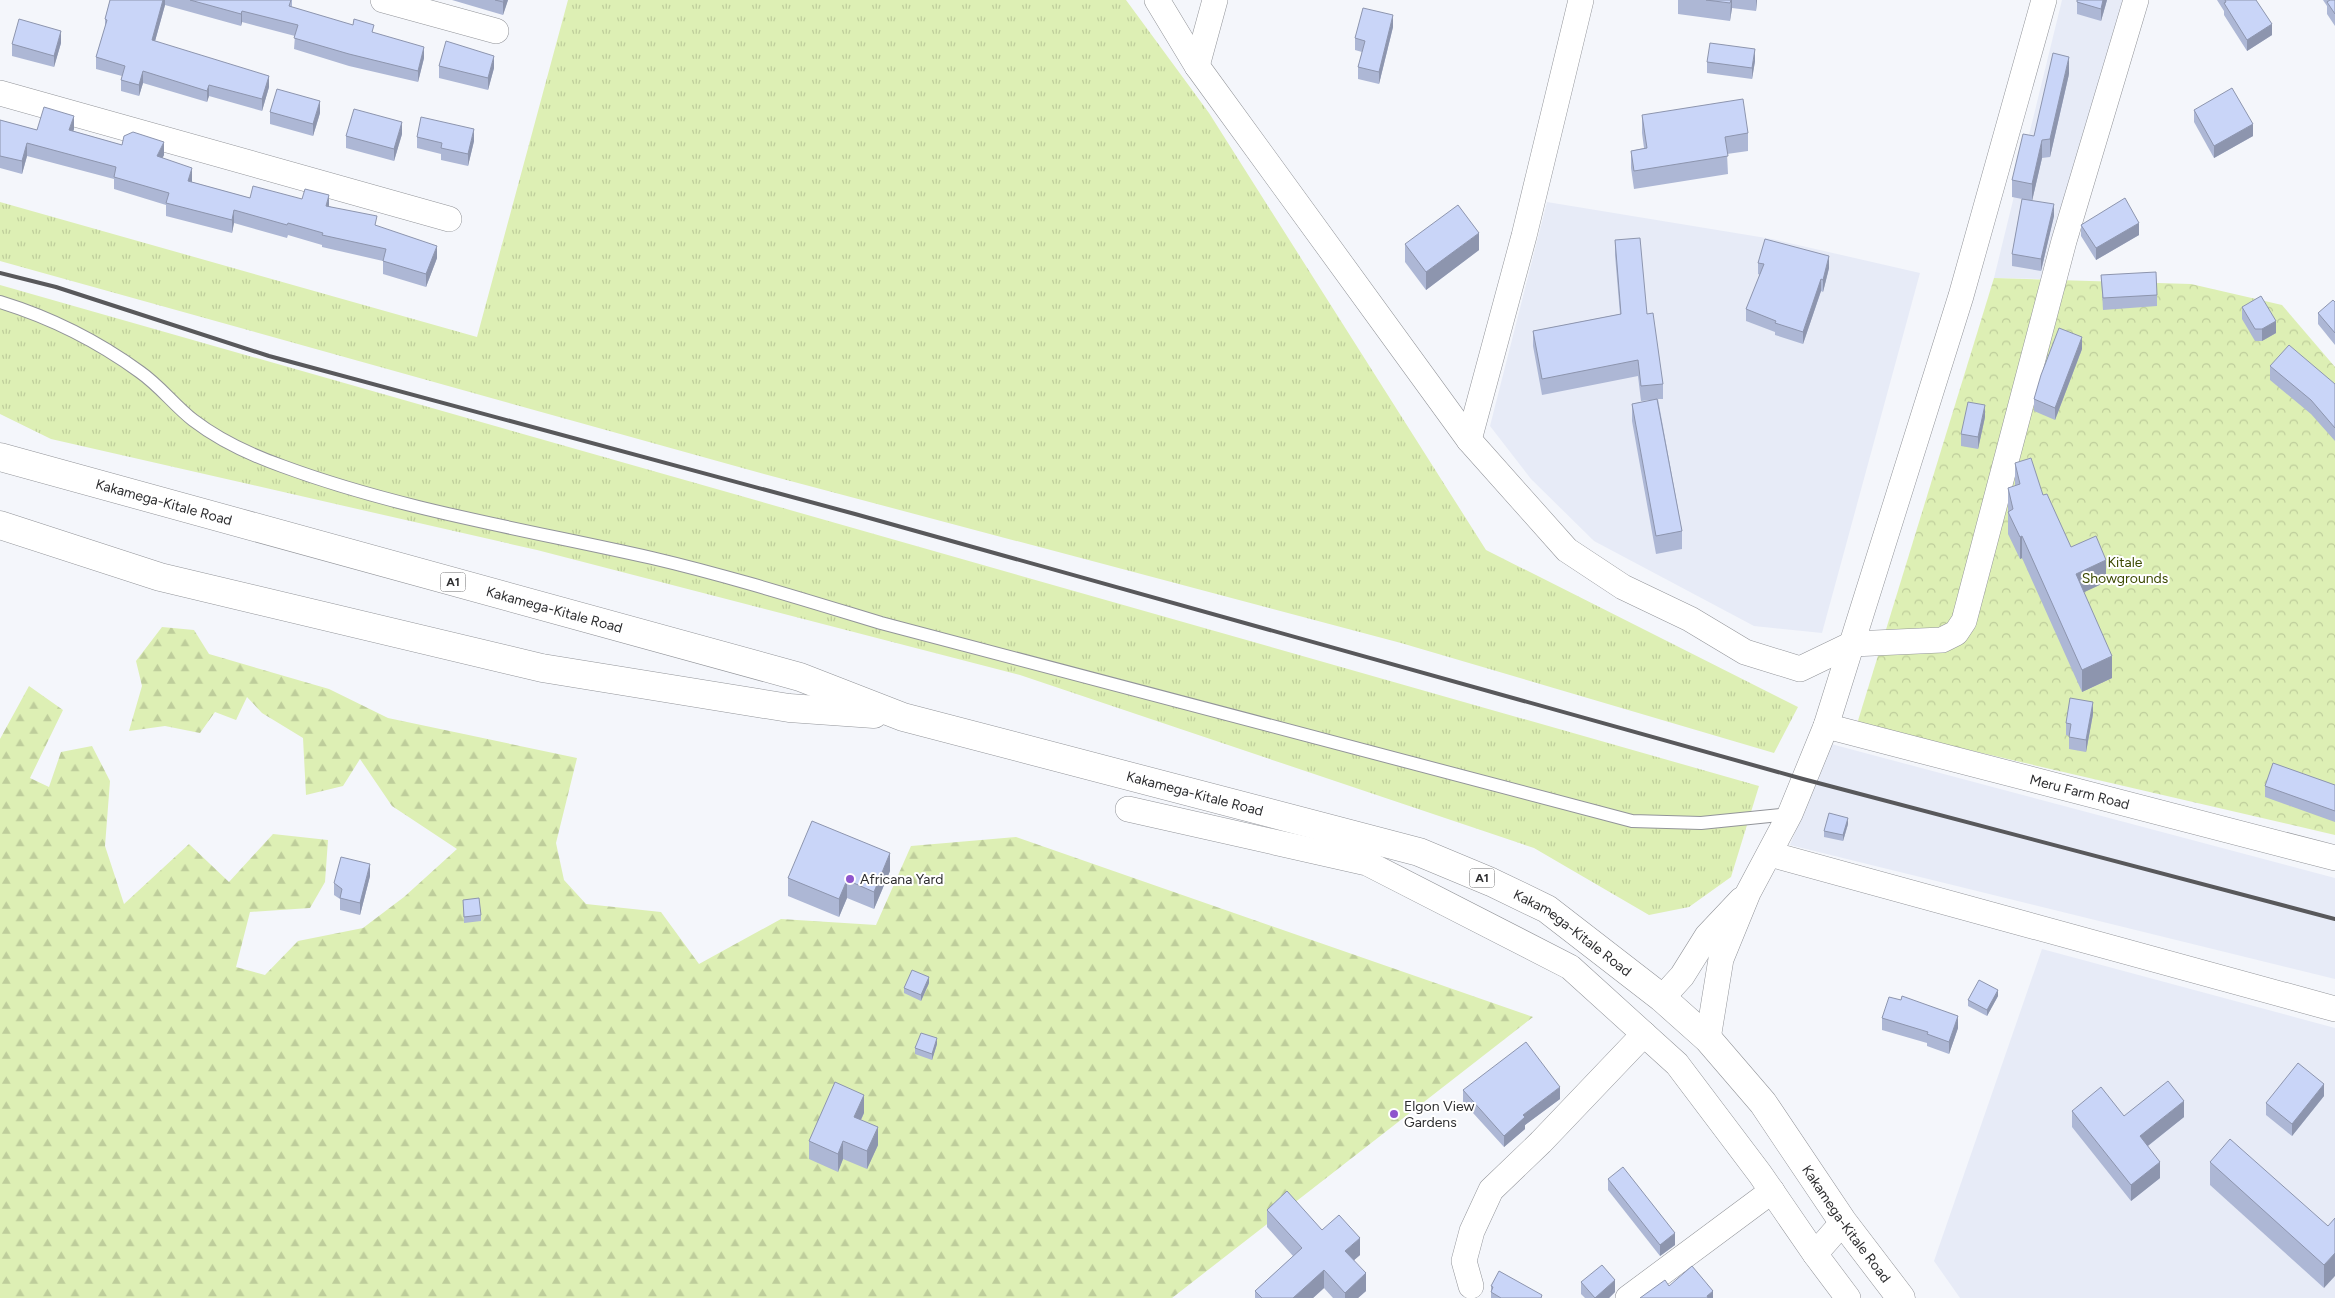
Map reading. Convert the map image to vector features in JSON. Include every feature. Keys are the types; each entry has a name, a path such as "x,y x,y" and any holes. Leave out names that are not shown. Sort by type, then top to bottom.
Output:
{"highway":[{"name":"Kakamega-Kitale Road","path":"0,457 800,677 902,716 1419,852 1491,882 1547,909 1662,998 1708,1040 1763,1102 1843,1222 1901,1298"},
{"name":"Kakamega-Kitale Road","path":"0,525 160,577 542,668 789,708 902,716"}],"street":[{"path":"383,0 496,31"},
{"path":"1157,0 1197,66 1469,440 1567,550 1623,587 1690,619 1745,652 1800,669 1852,644 1942,640 1956,633 1964,621 2064,241 2136,0"},
{"path":"1197,66 1215,0"},
{"path":"1469,440 1524,236 1581,0"},
{"path":"1708,1040 1721,959 1748,893 1790,814 1802,779 1826,726 1961,296 2044,0"},
{"path":"0,93 449,219"},
{"name":"Meru Farm Road","path":"1826,726 2335,858"},
{"path":"1128,809 1367,863 1570,967 1677,1064 1772,1191 1848,1298"},
{"path":"1770,854 2335,1009"},
{"path":"1662,998 1682,976 1691,958 1716,924 1748,893"},
{"path":"1470,1286 1464,1261 1472,1231 1491,1190 1541,1142 1644,1034"},
{"path":"1628,1298 1772,1191"},
{"path":"1815,1254 1843,1222"}],"lane":[{"path":"0,302 25,310 96,341 143,374 194,420 239,449 281,466 378,497 654,559 783,593 891,625 1632,821 1700,823 1790,814"}],"shaded area":[{"path":"2062,0 2125,0 2045,279 1994,278"},
{"path":"1547,202 1772,239 1920,273 1822,633 1754,626 1594,541 1531,479 1490,426"},
{"path":"1831,744 2335,878 2335,979 1790,845"},
{"path":"2042,949 2335,1028 2335,1298 1960,1298 1934,1261"}],"green space":[{"path":"568,0 1126,0 1209,113 1486,550 1798,707 1774,753 1401,643 764,474 0,261 0,202 477,337"},
{"name":"Kitale Showgrounds","path":"1994,278 2191,284 2282,305 2335,367 2335,835 1857,724"},
{"path":"0,285 1759,786 1731,877 1689,907 1649,915 1534,848 1020,675 537,550 51,439 0,414"},
{"path":"162,627 194,630 209,654 329,689 388,718 577,758 556,843 564,880 586,904 661,912 699,964 781,919 876,925 911,846 1016,837 1533,1017 1172,1298 0,1298 0,739 29,686 63,710 30,778 49,787 61,752 92,746 110,781 105,846 124,904 189,844 229,882 273,834 328,840 325,882 310,908 250,912 236,967 265,975 298,941 363,928 404,897 457,849 392,806 360,759 343,786 306,795 303,738 262,713 247,697 236,720 215,712 200,733 165,726 129,731 142,686 136,661"}],"building":[{"path":"110,0 163,0 152,40 269,76 262,99 209,85 207,91 143,71 139,85 121,80 125,66 96,57 107,20 105,19"},
{"path":"190,0 291,0 289,6 353,25 354,19 374,25 372,32 424,47 418,71 294,38 298,25 242,11 241,14"},
{"path":"1706,0 1731,0 1730,3"},
{"path":"2077,0 2103,0 2101,9 2077,2"},
{"path":"2225,0 2256,0 2272,24 2247,40 2224,3 2226,2"},
{"path":"2335,0 2335,14 2327,2"},
{"path":"1363,8 1393,15 1379,72 1358,67 1365,41 1355,38"},
{"path":"19,19 61,31 54,56 12,44"},
{"path":"446,41 494,56 488,78 439,66"},
{"path":"1710,43 1755,49 1752,68 1707,62"},
{"path":"2053,53 2069,57 2050,139 2042,140 2032,184 2012,180 2023,134 2034,136"},
{"path":"2232,88 2253,124 2214,146 2194,110"},
{"path":"277,89 320,101 313,124 270,112"},
{"path":"1743,99 1748,133 1725,137 1728,156 1634,171 1631,151 1647,148 1642,115"},
{"path":"44,107 74,116 69,130 122,145 124,136 133,132 164,142 157,156 192,168 188,181 250,198 253,186 302,199 305,189 329,195 326,206 377,216 375,225 437,246 426,274 383,261 386,249 322,235 323,233 288,223 287,225 234,210 232,220 166,203 169,193 114,177 116,167 27,143 22,161 0,156 0,120 37,130"},
{"path":"354,109 402,122 394,149 346,136"},
{"path":"421,117 474,129 468,154 441,148 442,143 417,137"},
{"path":"2125,198 2139,223 2096,248 2081,225"},
{"path":"2022,199 2054,204 2041,259 2012,254"},
{"path":"1458,205 1479,233 1426,272 1405,244"},
{"path":"1640,238 1647,314 1653,313 1663,384 1641,386 1638,360 1542,379 1533,331 1621,314 1615,240"},
{"path":"1765,239 1829,256 1823,280 1821,279 1803,332 1775,323 1776,321 1746,309 1764,264 1758,263"},
{"path":"2156,272 2157,295 2103,298 2101,275"},
{"path":"2261,296 2276,321 2262,329 2255,329 2242,307"},
{"path":"2333,300 2335,302 2335,333 2318,313"},
{"path":"2059,328 2082,337 2055,408 2034,399"},
{"path":"2289,345 2335,384 2335,428 2311,400 2270,366"},
{"path":"1657,399 1682,531 1656,536 1632,404"},
{"path":"1968,402 1985,405 1978,437 1961,434"},
{"path":"2031,458 2043,495 2047,494 2071,547 2096,536 2106,560 2076,574 2112,656 2082,670 2022,536 2020,537 2008,512 2013,509 2008,488 2020,484 2015,463"},
{"path":"2070,698 2093,702 2086,740 2069,737 2071,724 2066,723"},
{"path":"2273,763 2335,785 2335,811 2265,786"},
{"path":"1829,813 1848,818 1843,835 1824,831"},
{"path":"812,821 890,853 874,892 847,880 839,899 788,878"},
{"path":"341,857 370,864 360,903 340,898 342,889 334,883"},
{"path":"479,898 481,915 464,917 463,900"},
{"path":"912,970 929,977 921,995 904,988"},
{"path":"1979,980 1998,990 1987,1010 1968,1000"},
{"path":"1902,996 1958,1016 1949,1042 1927,1034 1928,1032 1882,1018 1889,997 1901,1000"},
{"path":"921,1033 937,1038 932,1054 915,1048"},
{"path":"1526,1042 1560,1087 1523,1115 1525,1117 1504,1136 1463,1090"},
{"path":"2298,1063 2324,1084 2292,1124 2266,1103"},
{"path":"2168,1081 2184,1101 2140,1136 2160,1162 2131,1185 2072,1111 2101,1087 2124,1116"},
{"path":"835,1082 864,1095 854,1117 878,1127 867,1151 843,1141 838,1154 809,1141"},
{"path":"2230,1139 2328,1226 2335,1218 2335,1253 2324,1265 2210,1162"},
{"path":"1623,1167 1675,1233 1660,1245 1608,1179"},
{"path":"1287,1191 1322,1230 1339,1215 1360,1238 1345,1251 1366,1273 1345,1293 1324,1270 1293,1298 1262,1298 1255,1291 1302,1248 1267,1210"},
{"path":"1602,1265 1615,1280 1595,1298 1581,1282"},
{"path":"1692,1266 1713,1291 1707,1296 1708,1298 1640,1298 1665,1280 1669,1286"},
{"path":"1499,1271 1542,1295 1541,1298 1501,1298 1491,1292 1493,1287 1491,1286"}],"railway":[{"path":"0,273 56,287 269,356 855,514 1803,779 2335,919"}],"place":[{"name":"Africana Yard","path":"850,879"},
{"name":"Elgon View Gardens","path":"1394,1114"}]}
